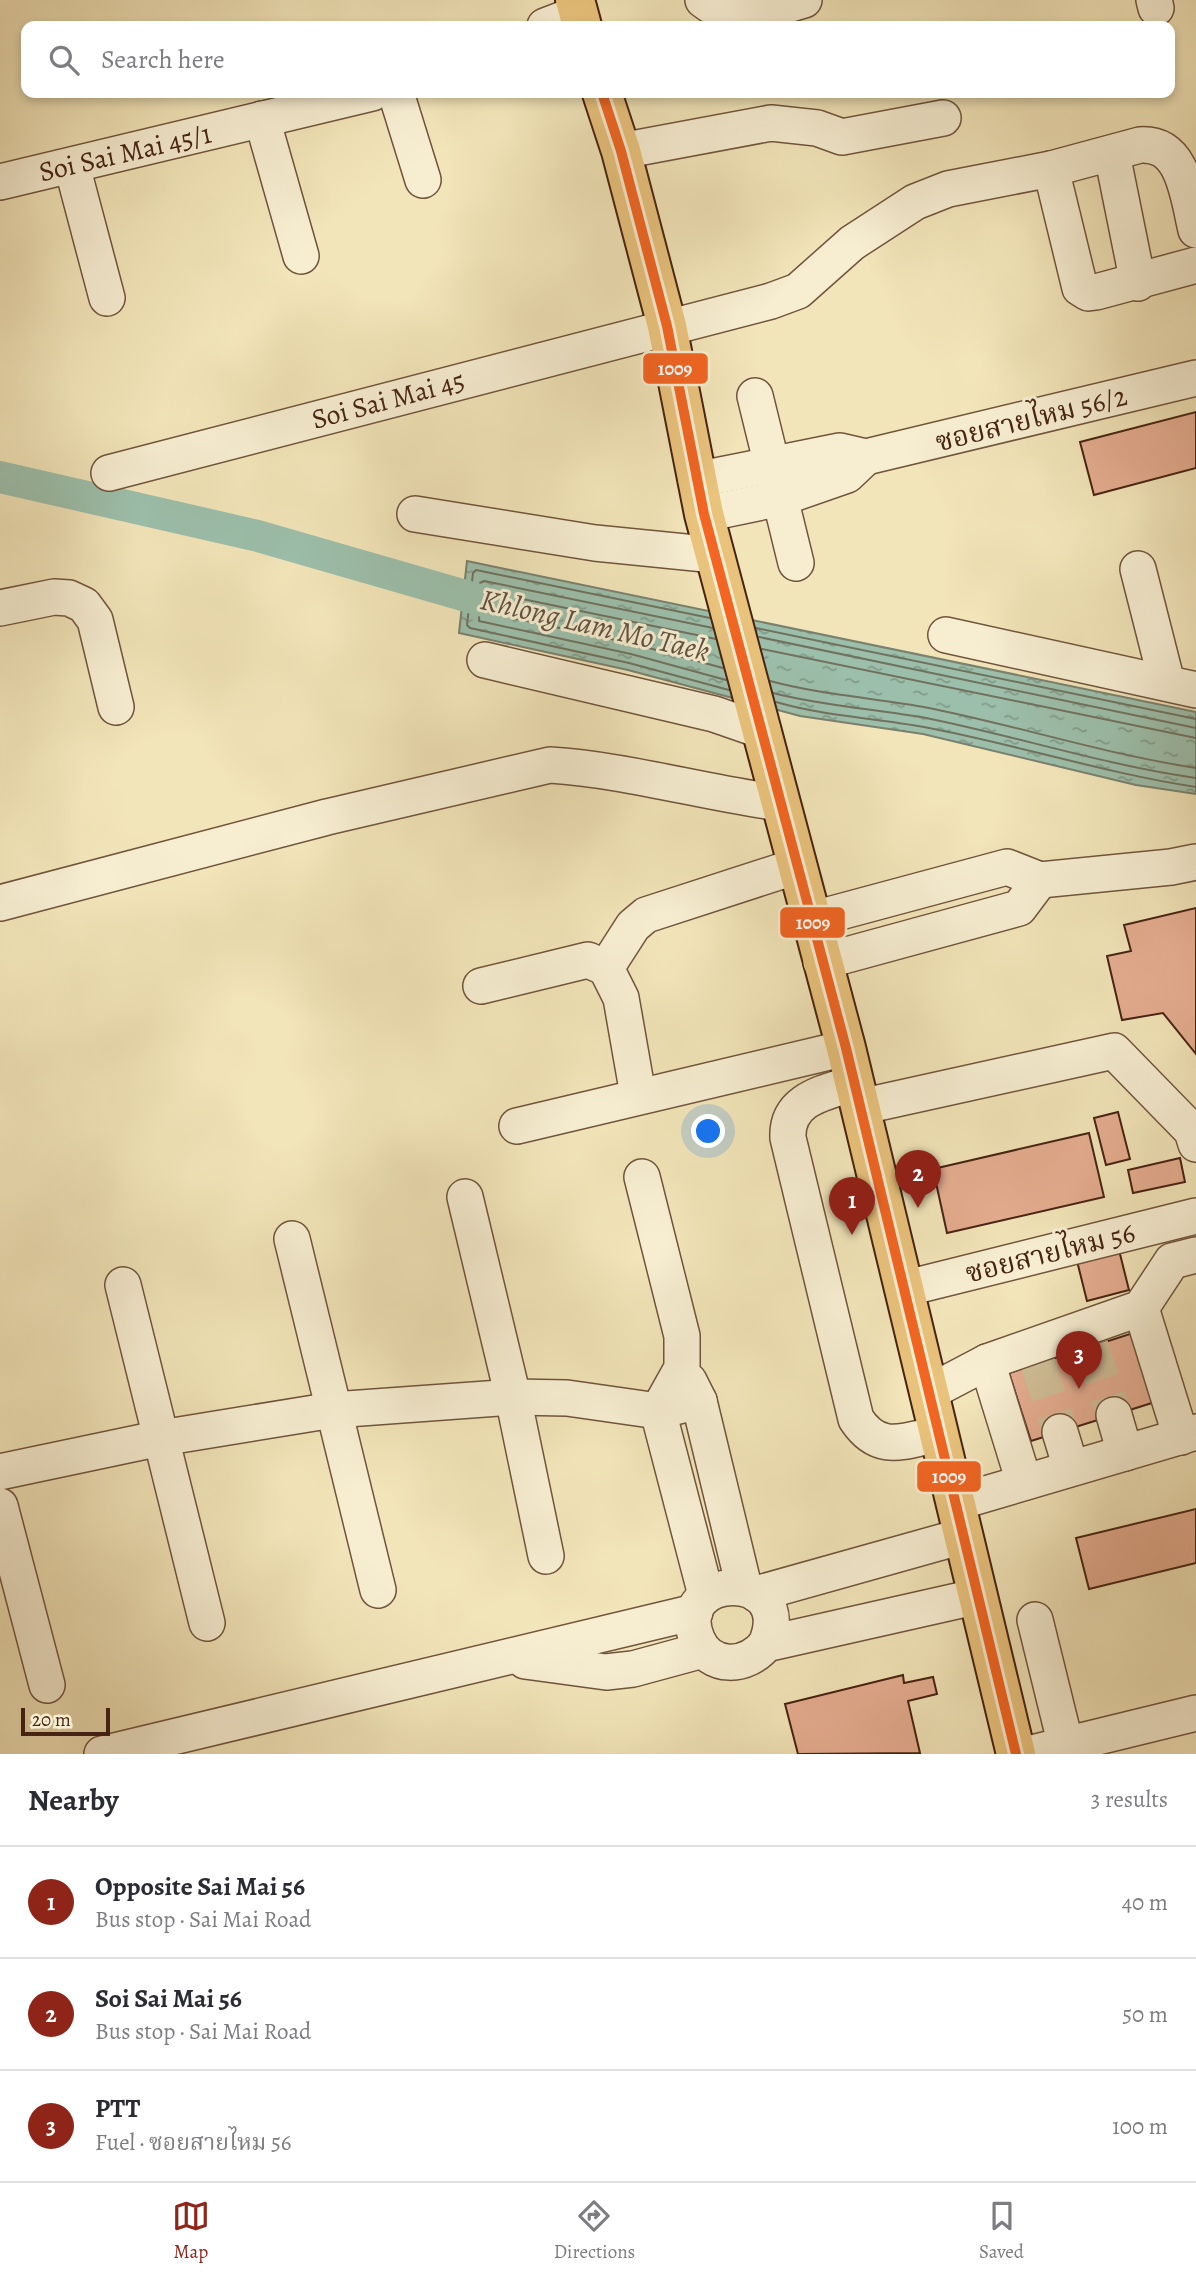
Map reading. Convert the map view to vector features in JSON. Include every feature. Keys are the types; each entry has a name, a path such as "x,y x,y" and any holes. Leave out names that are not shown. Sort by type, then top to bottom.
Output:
{"main road":[{"path":"603,98 621,151 667,326 700,497 762,724 810,920 853,1079 1016,1754"}],"street":[{"path":"703,0 720,13 741,18 804,0"},
{"name":"Soi Sai Mai 45/1","path":"0,182 351,98"},
{"path":"398,98 423,180"},
{"path":"621,151 771,123 817,128 842,137 943,118"},
{"path":"262,119 301,256"},
{"name":"Soi Sai Mai 45","path":"109,473 771,301 798,290 852,243 915,202 948,189 1051,169 1154,144 1166,150 1180,168 1196,230"},
{"path":"1112,154 1138,283"},
{"path":"72,166 107,298"},
{"path":"1051,169 1080,288 1088,293 1138,283 1196,265"},
{"name":"ซอยสายไหม 56/2","path":"700,497 774,463 840,451 866,457 1196,378"},
{"path":"755,397 774,463 796,563"},
{"name":"ซอยสายไหม 56/2","path":"700,497 781,498 847,475 866,457"},
{"path":"415,514 594,543 715,555"},
{"path":"1138,569 1181,687"},
{"path":"0,608 54,597 69,598 84,605 95,620 116,707"},
{"path":"946,635 1181,687"},
{"path":"485,660 762,724"},
{"path":"0,903 340,814 550,765 581,767 725,796 781,803"},
{"path":"810,920 1007,867 1040,880 1171,867 1196,862"},
{"path":"606,968 633,926 646,915 797,866"},
{"path":"821,962 1019,908 1040,880"},
{"path":"481,986 588,960 606,968 621,999 638,1095"},
{"path":"517,1126 638,1095 853,1079 1114,1051 1192,1131 1196,1144"},
{"path":"853,1079 796,1108 787,1122 788,1138 856,1419 867,1436 878,1441 892,1443 938,1434"},
{"path":"642,1177 682,1336 682,1368 699,1401 750,1591 769,1612 771,1623 766,1644 758,1653 736,1663 724,1662 703,1650 694,1632 701,1604 658,1411 682,1368"},
{"path":"465,1196 513,1397 546,1556"},
{"name":"ซอยสายไหม 56","path":"903,1289 1196,1216"},
{"path":"292,1239 378,1590"},
{"path":"928,1393 987,1362 1035,1354 1088,1337 1141,1308 1172,1261 1196,1255"},
{"path":"123,1285 207,1623"},
{"path":"102,1754 504,1658 701,1604 731,1586 750,1591 959,1519 1024,1482 1189,1435 1141,1308"},
{"path":"987,1362 1024,1482"},
{"path":"0,1472 161,1438 333,1410 513,1397 567,1398 658,1411 699,1401"},
{"path":"1114,1415 1125,1453"},
{"path":"1060,1432 1071,1468"},
{"path":"0,1506 47,1685"},
{"path":"766,1644 979,1596"},
{"path":"1035,1620 1067,1750"},
{"path":"504,1658 606,1672 633,1669 703,1650"},
{"path":"1028,1754 1067,1750 1196,1713"}],"water":[{"path":"467,561 1196,712 1196,794 1136,785 923,734 800,716 628,670 459,633"}],"building":[{"path":"1196,412 1196,468 1094,495 1080,442"},
{"path":"1196,908 1196,1054 1163,1013 1122,1020 1107,956 1131,951 1124,925"},
{"path":"1118,1112 1130,1159 1106,1165 1094,1118"},
{"path":"1089,1133 1104,1197 947,1233 933,1169"},
{"path":"1180,1158 1185,1182 1133,1193 1128,1170"},
{"path":"1119,1250 1129,1290 1087,1301 1077,1261"},
{"path":"1133,1333 1155,1402 1031,1441 1009,1373"},
{"path":"1196,1509 1196,1563 1089,1589 1076,1538"},
{"path":"903,1675 904,1683 933,1677 937,1694 908,1701 920,1753 798,1754 785,1704"}],"waterway":[{"name":"Khlong Lam Mo Taek","path":"0,477 258,536 504,607"}],"tunnel":[{"path":"1091,1346 1114,1415"},
{"path":"1038,1363 1060,1432"}],"transit line":[{"name":"1009","path":"604,98 621,151 667,326 704,514 846,1048 1016,1754"}],"place":[{"name":"Soi Sai Mai 56","path":"918,1208"},
{"name":"Opposite Sai Mai 56","path":"852,1235"},
{"name":"PTT","path":"1079,1389"}]}
